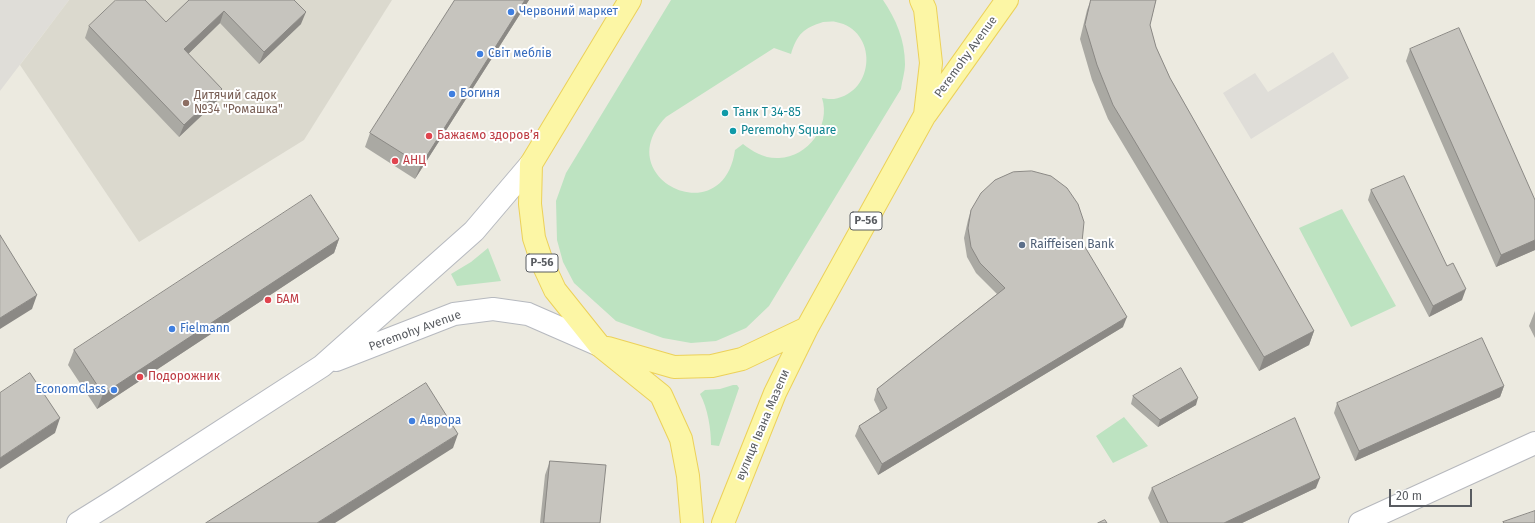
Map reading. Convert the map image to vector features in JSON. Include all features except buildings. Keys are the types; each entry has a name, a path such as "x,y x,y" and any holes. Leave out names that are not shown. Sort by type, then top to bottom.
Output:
{"main road":[{"name":"Р-56","path":"630,0 531,164 530,204 534,238 542,262 555,290 599,346 661,395 681,438 688,476 692,523"},
{"path":"921,0 925,9 931,63 925,115"},
{"name":"Peremohy Avenue","path":"925,115 1007,0"},
{"name":"Р-56","path":"807,328 925,115"},
{"name":"Peremohy Avenue","path":"78,523 322,366 474,231 531,164"},
{"name":"Peremohy Avenue","path":"322,366 454,314 493,309 528,314 599,346"},
{"path":"599,346 674,367 712,366 742,359 807,328"},
{"name":"вулиця Івана Мазепи","path":"723,523 775,392 807,328"},
{"path":"1360,523 1535,444"}],"shaded area":[{"path":"0,0 69,0 0,91"},
{"name":"Дитячий садок №34 \"Ромашка\"","path":"69,0 392,0 304,140 139,242 20,65"},
{"path":"1333,52 1349,78 1251,139 1223,93 1255,73 1268,92"}],"green space":[{"name":"Peremohy Square","path":"671,0 883,0 896,22 905,55 905,67 901,89 769,306 746,328 716,341 691,343 663,338 616,321 574,283 563,262 557,240 556,201 566,173","holes":["823,22 836,22 850,27 859,36 865,48 866,61 864,74 858,85 848,94 834,99 822,98 824,109 823,119 820,129 808,146 790,156 774,158 751,150 743,144 735,150 726,175 711,189 692,193 674,188 659,176 650,159 652,139 666,117 774,48 791,54 796,41 802,33 806,29"]},
{"path":"1342,209 1396,306 1351,327 1299,228"},
{"path":"488,248 501,281 457,286 451,274 471,262"},
{"path":"737,385 739,388 719,446 711,445 708,419 700,394 705,390 720,389"},
{"path":"1124,417 1148,446 1113,463 1096,436"}],"place":[{"name":"Червоний маркет","path":"511,12"},
{"name":"Світ меблів","path":"480,54"},
{"name":"Богиня","path":"452,94"},
{"name":"Дитячий садок №34 \"Ромашка\"","path":"186,103"},
{"name":"Танк Т 34-85","path":"725,113"},
{"name":"Peremohy Square","path":"733,131"},
{"name":"Бажаємо здоровʼя","path":"429,136"},
{"name":"АНЦ","path":"395,161"},
{"name":"Raiffeisen Bank","path":"1022,245"},
{"name":"БАМ","path":"268,300"},
{"name":"Fielmann","path":"172,329"},
{"name":"Подорожник","path":"140,377"},
{"name":"EconomClass","path":"114,390"},
{"name":"Аврора","path":"412,421"}]}
